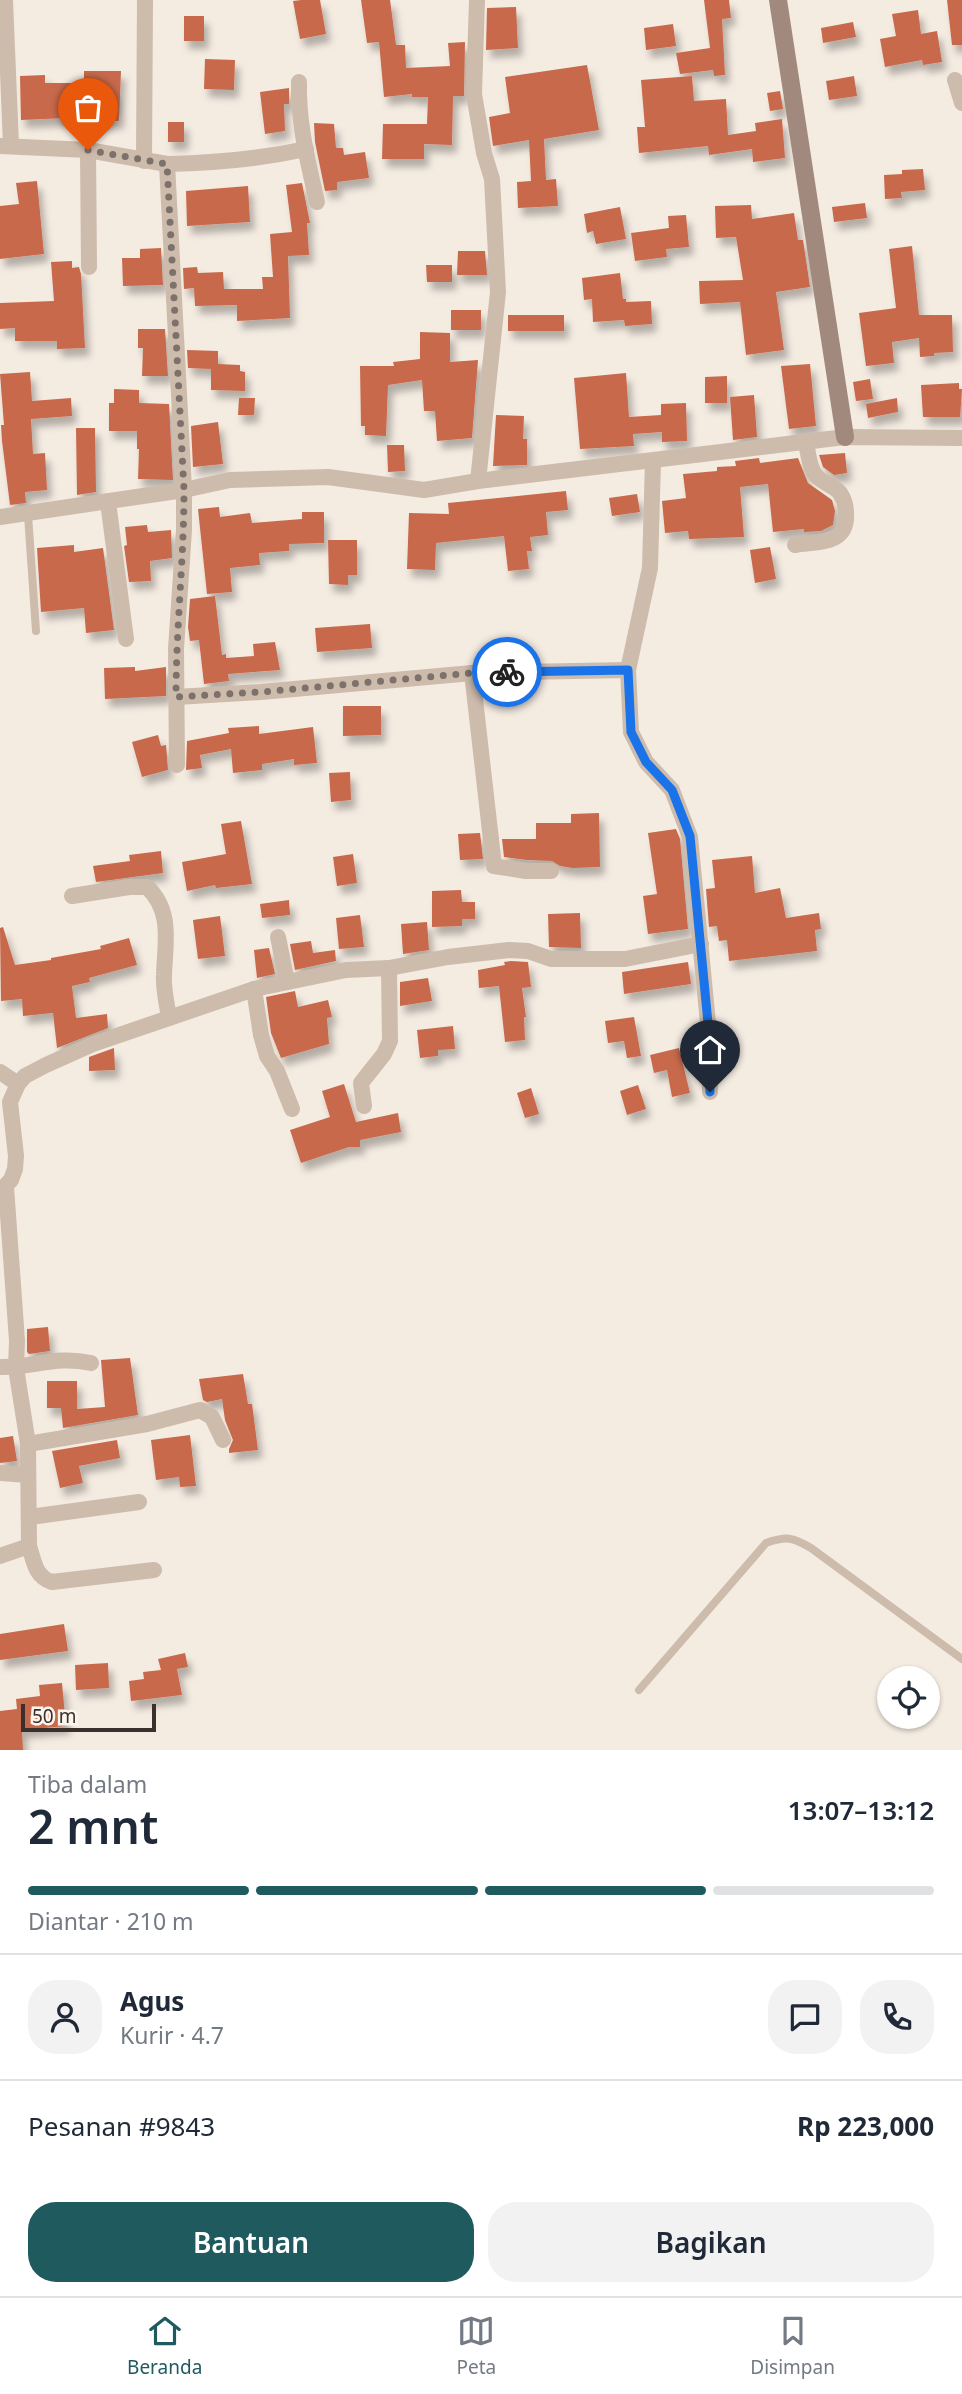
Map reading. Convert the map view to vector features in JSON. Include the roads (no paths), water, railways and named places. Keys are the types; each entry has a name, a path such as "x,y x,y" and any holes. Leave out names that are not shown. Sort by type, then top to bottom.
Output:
{"street":[{"path":"5,0 5,146 88,150 167,164 219,162 306,149"},
{"path":"144,161 145,0"},
{"path":"477,0 474,94 484,153 492,179 498,292 478,481"},
{"path":"778,0 845,437"},
{"path":"955,80 962,103"},
{"path":"299,82 298,111 317,202"},
{"path":"88,150 89,267"},
{"path":"167,164 184,490 176,649 177,765"},
{"path":"0,517 184,490 230,480 328,477 424,490 478,481 845,437 962,438"},
{"path":"795,545 835,538 842,535 847,524 846,505 842,497 838,490 815,475 806,442"},
{"path":"653,461 650,568 628,670 631,732 646,762 672,790 690,836 708,1023 710,1092"},
{"path":"108,502 126,639"},
{"path":"176,697 472,673 628,670"},
{"path":"472,673 494,866 526,871 551,871"},
{"path":"72,896 129,887 147,887 152,892 166,920 164,978 169,1018"},
{"path":"278,937 287,982"},
{"path":"154,1570 52,1582 45,1580 37,1572 29,1546 27,1444 8,1367 17,1341 3,1189 15,1169 10,1102 18,1084 25,1076 46,1065 169,1018 254,989 345,970 389,968 448,957 509,950 528,951 551,959 625,959 701,944"},
{"path":"363,1106 360,1083 384,1054 390,1041 389,968"},
{"path":"254,989 267,1056 277,1071 292,1109"},
{"path":"0,1072 18,1084"},
{"path":"8,1367 71,1358 91,1363"},
{"path":"27,1444 147,1424 200,1410 212,1417 223,1440"},
{"path":"0,1473 28,1475"},
{"path":"30,1517 139,1502"},
{"path":"0,1556 29,1546"}],"lane":[{"path":"28,515 36,631"},
{"path":"639,1690 766,1543 782,1538 795,1538 811,1548 962,1659"}]}
